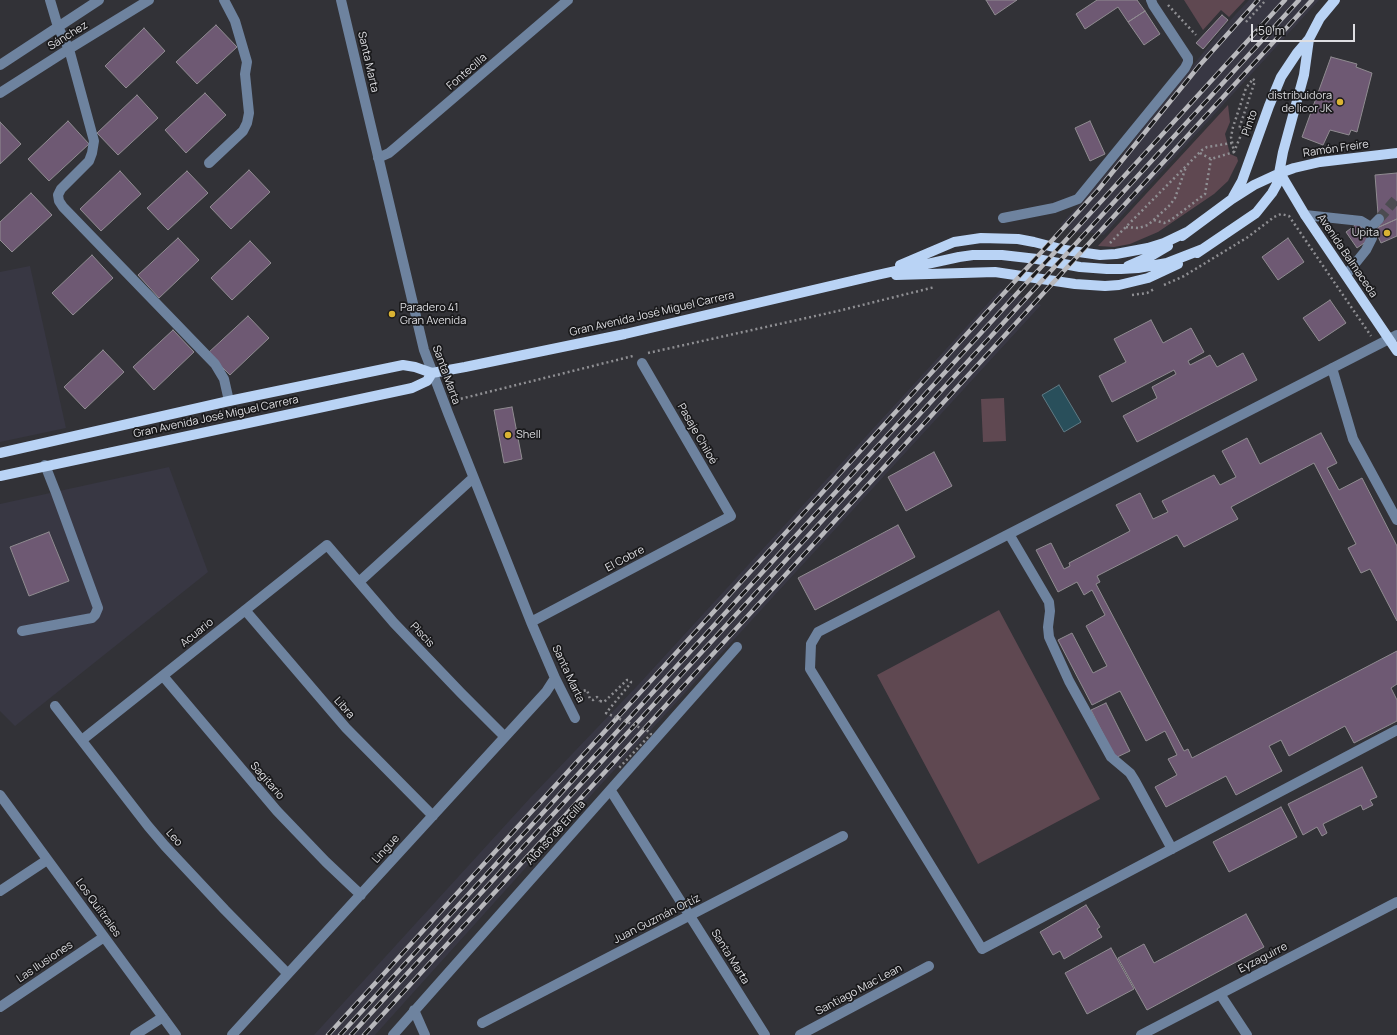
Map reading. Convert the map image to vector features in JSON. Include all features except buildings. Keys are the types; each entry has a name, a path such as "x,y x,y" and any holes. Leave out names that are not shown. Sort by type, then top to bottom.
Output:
{"main road":[{"name":"Pinto","path":"1232,199 1242,181 1275,90 1289,65 1309,39 1320,18 1335,0"},
{"name":"Pinto","path":"1280,173 1283,152 1304,75 1309,39"},
{"name":"Ramón Freire","path":"1232,199 1254,185 1294,168 1320,162 1397,153"},
{"name":"Avenida Balmaceda","path":"1280,173 1305,215 1346,275 1393,337 1397,351"},
{"name":"Gran Avenida José Miguel Carrera","path":"877,275 996,272 1075,284 1119,285 1148,278 1183,262 1242,223 1262,207 1272,193 1280,173"},
{"name":"Gran Avenida José Miguel Carrera","path":"1121,269 1165,248 1232,199"},
{"name":"Gran Avenida José Miguel Carrera","path":"877,275 945,245 967,239 990,237 1018,239 1082,253 1105,254 1132,252 1148,248 1164,243 1187,232"},
{"name":"Gran Avenida José Miguel Carrera","path":"0,453 229,401 402,365 415,367 432,373 625,334 936,261 974,255 1017,256 1080,267 1121,269 1138,268 1167,263 1202,249"},
{"name":"Gran Avenida José Miguel Carrera","path":"0,476 45,465 412,388 427,381 432,373"}],"street":[{"path":"50,0 58,27 69,49 94,141 89,161 61,189 58,195 59,200 63,207 215,364 224,379 229,401"},
{"name":"Sánchez","path":"0,65 99,0"},
{"name":"Sánchez","path":"0,93 149,0"},
{"path":"209,163 244,131 249,113 245,74 247,62 235,21 224,0"},
{"name":"Santa Marta","path":"341,0 420,337 432,373 531,622 555,678 575,718"},
{"name":"Fontecilla","path":"378,158 389,153 568,0"},
{"path":"1003,218 1054,208 1078,199 1184,68 1188,62 1188,58 1151,0"},
{"path":"1305,215 1361,221 1371,227"},
{"path":"1371,227 1379,219"},
{"path":"1346,275 1366,250 1372,238 1371,227"},
{"path":"1393,337 818,632 811,644 810,669 982,948 1397,730"},
{"name":"Pasaje Chiloé","path":"640,358 731,516"},
{"path":"1332,368 1353,439 1397,520"},
{"path":"22,631 92,618 98,608 45,465"},
{"path":"359,582 473,478"},
{"name":"El Cobre","path":"531,622 731,516"},
{"path":"1009,534 1049,602 1049,637 1069,681 1110,757 1130,773 1172,849"},
{"name":"Piscis","path":"327,545 429,660 505,736"},
{"name":"Acuario","path":"82,740 327,545"},
{"name":"Libra","path":"245,610 346,728 433,816"},
{"name":"Alonso de Ercilla","path":"393,1035 611,791 737,647"},
{"name":"Sagitario","path":"163,676 277,811 326,862 361,895"},
{"name":"Lingue","path":"232,1035 546,692 555,678"},
{"name":"Leo","path":"55,706 165,846 288,974"},
{"name":"Santa Marta","path":"611,791 765,1035"},
{"name":"Los Quiltrales","path":"0,795 176,1035"},
{"name":"Juan Guzmán Ortíz","path":"482,1023 843,836"},
{"path":"0,891 47,860"},
{"name":"Eyzaguirre","path":"1141,1035 1397,902"},
{"name":"Las Ilusiones","path":"0,1007 104,937"},
{"name":"Santiago Mac Lean","path":"800,1035 929,966"},
{"path":"1220,994 1247,1035"},
{"path":"414,1010 425,1035"},
{"path":"135,1035 163,1017"}],"path":[{"path":"1164,0 1196,35"},
{"path":"1246,22 1266,0"},
{"path":"1253,79 1255,81 1239,129 1243,130 1234,152 1232,142 1233,127 1246,88 1253,79"},
{"path":"1108,245 1186,166 1207,147 1232,142"},
{"path":"1200,153 1211,159 1234,152"},
{"path":"1154,220 1164,223 1170,220 1205,194 1211,159"},
{"path":"1126,227 1143,227 1154,220 1175,198 1186,166"},
{"path":"1126,296 1147,293 1184,276 1248,237 1274,217 1281,214 1289,216 1376,345"},
{"path":"444,403 936,287"},
{"path":"600,701 604,702 627,680 629,680 631,682 630,684 606,713 650,732 651,734 618,769"}],"shaded area":[{"path":"1184,0 1245,0 1229,17 1221,10 1203,30"},
{"path":"1249,0 1319,0 1104,235 1086,232 1073,233 1066,226 1060,225 1120,157 1222,29"},
{"path":"1228,105 1230,122 1225,134 1230,154 1237,157 1238,161 1228,181 1214,194 1158,232 1130,244 1114,247 1098,246"},
{"path":"30,266 66,428 0,442 0,272"},
{"path":"1001,289 1041,305 594,792 375,1035 314,1035 531,797 639,684"},
{"path":"1004,398 1006,441 983,442 981,399"},
{"path":"169,467 208,572 15,726 0,711 0,504"},
{"path":"999,610 1100,799 978,864 877,675"}],"water":[{"path":"1059,385 1081,422 1064,432 1042,395"}],"tunnel":[{"path":"1379,219 1397,198"}],"railway":[{"path":"328,1035 1098,190 1199,66 1258,0"},
{"path":"340,1035 1285,0"},
{"path":"351,1035 1299,0"},
{"path":"364,1035 1312,0"}],"place":[{"name":"distribuidora de licor JK","path":"1340,102"},
{"name":"Upita","path":"1387,233"},
{"name":"Paradero 41 Gran Avenida","path":"392,314"},
{"name":"Shell","path":"508,435"}]}
